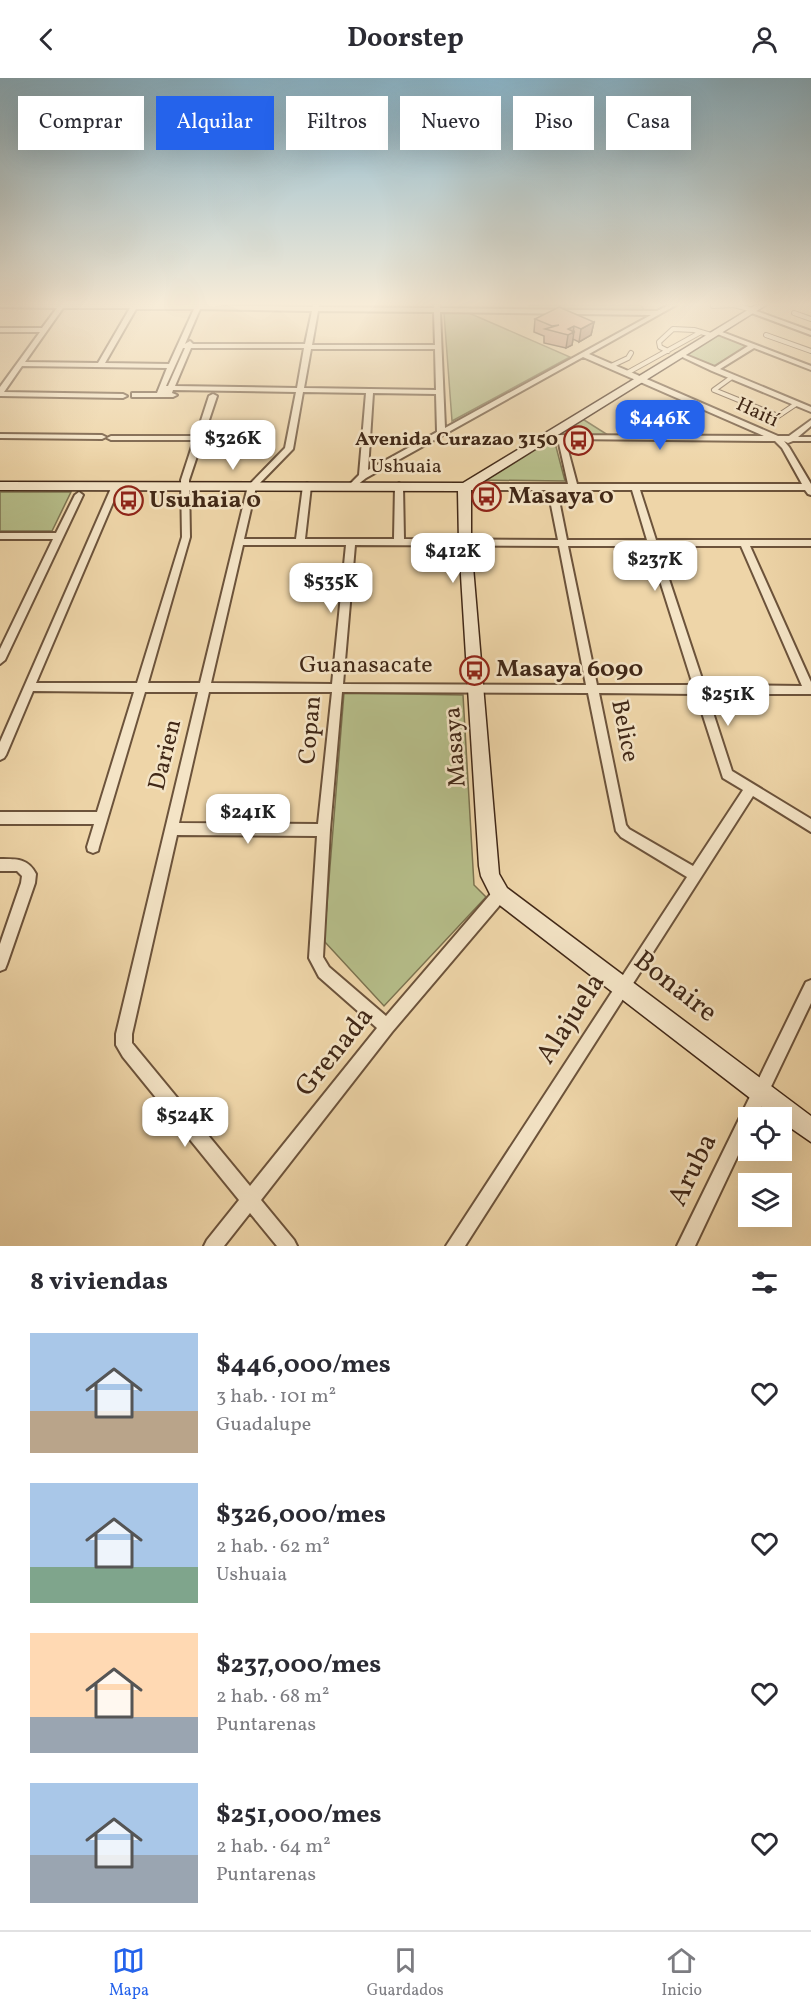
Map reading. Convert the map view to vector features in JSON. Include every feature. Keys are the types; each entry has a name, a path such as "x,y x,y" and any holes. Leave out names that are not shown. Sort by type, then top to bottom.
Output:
{"street":[{"path":"0,393 22,360"},
{"path":"100,365 103,360"},
{"path":"161,392 176,360"},
{"path":"170,392 181,360"},
{"path":"252,486 289,449 305,360"},
{"path":"439,360 441,432"},
{"path":"352,486 363,476 572,360"},
{"name":"Haití","path":"595,360 777,440"},
{"path":"465,487 640,378 665,360"},
{"path":"689,360 811,410"},
{"path":"714,370 731,360"},
{"path":"789,360 811,368"},
{"path":"19,364 172,366"},
{"path":"170,392 213,396 254,389"},
{"path":"135,394 254,389 440,392"},
{"path":"363,476 370,391"},
{"path":"0,393 123,396"},
{"path":"93,847 186,537 184,485 213,396"},
{"path":"787,443 811,422"},
{"path":"0,436 102,438"},
{"path":"544,437 777,440 787,443 811,439"},
{"path":"561,437 573,487"},
{"path":"111,438 199,438"},
{"path":"787,443 810,489"},
{"name":"Ushuaia","path":"0,486 810,489"},
{"path":"0,755 116,486"},
{"name":"Darien","path":"249,1199 128,1052 124,1045 124,1034 252,486"},
{"path":"300,542 307,486"},
{"path":"399,486 399,543"},
{"name":"Masaya","path":"465,487 463,495 465,543 488,866 490,876 500,894"},
{"name":"Belice","path":"552,487 620,827 625,833 694,874"},
{"path":"635,487 728,774 750,790 811,826"},
{"path":"0,660 79,495"},
{"path":"0,536 59,536"},
{"path":"239,542 811,543"},
{"name":"Copan","path":"351,543 324,830 316,958 324,972 387,1027"},
{"path":"744,543 810,690"},
{"name":"Guanasacate","path":"30,687 810,690"},
{"name":"Alajuela","path":"455,1246 750,790"},
{"path":"0,819 102,819"},
{"path":"171,829 324,830"},
{"path":"0,865 20,865 29,874 28,883 0,964"},
{"name":"Bonaire","path":"500,894 623,984 811,1130"},
{"name":"Grenada","path":"213,1246 387,1027 500,894"},
{"name":"Aruba","path":"686,1246 811,987"},
{"path":"249,1199 288,1246"}],"lane":[{"path":"611,366 625,360"},
{"path":"627,373 659,360"},
{"path":"732,377 714,390 778,416 783,416 796,404"}],"green space":[{"path":"447,360 565,360 452,421"},
{"path":"692,360 728,360 714,368"},
{"path":"581,418 608,435 552,435"},
{"path":"546,439 554,439 565,481 475,480"},
{"path":"0,492 71,492 52,531 0,531"},
{"path":"344,693 463,695 474,885 486,897 384,1006 324,941"}],"place":[{"name":"Avenida Curazao 3150","path":"579,440"},
{"name":"Masaya 0","path":"487,497"},
{"name":"Usuhaia 0","path":"128,501"},
{"name":"Masaya 6090","path":"475,670"}]}
